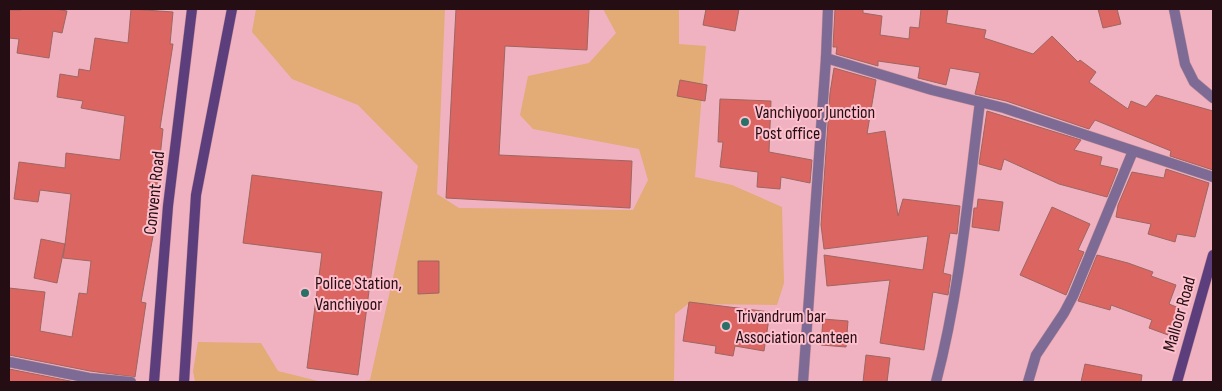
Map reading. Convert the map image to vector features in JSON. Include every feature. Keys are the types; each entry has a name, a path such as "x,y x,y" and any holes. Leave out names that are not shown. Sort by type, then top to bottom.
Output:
{"main road":[{"name":"Convent Road","path":"154,382 168,206 192,9"},
{"path":"184,382 196,195 232,9"},
{"name":"Malloor Road","path":"1176,382 1213,255"}],"street":[{"path":"803,382 828,9"},
{"path":"1174,9 1185,64 1194,82 1213,98"},
{"path":"826,58 1004,108 1213,177"},
{"path":"936,382 947,340 958,274 980,102"},
{"path":"1028,382 1036,355 1073,296 1133,151"},
{"path":"9,362 89,378 131,382"}],"shaded area":[{"path":"256,9 445,9 437,194 459,208 633,210 648,180 639,149 533,129 520,115 528,76 589,63 616,33 603,9 679,9 679,44 706,46 695,177 732,185 782,207 784,283 777,305 688,304 675,314 674,382 358,382 370,380 418,166 358,105 292,79 252,32"},
{"path":"198,342 261,343 278,371 322,382 195,382 193,371"}],"building":[{"path":"131,9 173,12 170,44 173,44 160,128 163,129 154,213 157,214 141,302 146,303 135,377 90,371 9,355 9,288 45,292 40,331 72,337 79,293 87,294 91,261 63,258 71,194 40,190 38,202 14,199 19,162 65,168 66,153 120,160 125,116 81,108 83,101 57,97 60,74 78,77 79,69 90,71 95,38 128,43"},
{"path":"456,9 589,9 587,50 505,46 499,155 632,161 630,208 446,198"},
{"path":"706,9 739,9 735,31 703,25"},
{"path":"835,9 863,9 863,13 882,16 880,35 909,39 910,27 919,28 921,9 948,9 946,23 986,30 984,38 1033,54 1052,36 1078,62 1080,60 1096,72 1089,82 1128,109 1131,101 1146,107 1156,95 1213,111 1213,170 1170,156 1171,151 1095,120 1089,129 1006,101 975,94 980,73 950,68 946,85 918,78 920,67 878,61 878,66 836,54 837,47 833,47"},
{"path":"1098,9 1117,9 1121,24 1103,28"},
{"path":"9,10 67,11 62,33 53,31 49,58 17,53 19,39 9,38"},
{"path":"834,68 876,80 867,134 885,131 898,216 903,199 960,206 957,234 950,233 943,273 951,275 948,295 933,292 924,350 880,343 890,280 827,286 824,255 923,270 928,236 824,249 821,225 830,93"},
{"path":"680,80 707,85 705,101 677,96"},
{"path":"720,99 771,101 769,152 812,160 810,183 781,177 780,189 757,187 758,172 720,167 723,142 718,142"},
{"path":"987,111 1081,140 1074,150 1102,157 1100,165 1118,169 1107,197 1059,184 1004,159 1001,170 979,164"},
{"path":"1166,169 1209,183 1195,237 1177,234 1175,242 1148,234 1151,224 1116,217 1118,205 1132,172 1164,178"},
{"path":"252,175 382,192 358,375 307,368 322,253 243,243"},
{"path":"978,199 1003,202 999,231 972,227 974,208 977,208"},
{"path":"1052,207 1090,224 1078,250 1084,252 1066,295 1020,275"},
{"path":"41,239 65,244 57,283 34,278"},
{"path":"1097,255 1153,272 1151,276 1176,285 1169,304 1179,308 1168,335 1149,328 1152,320 1111,305 1110,310 1078,301"},
{"path":"418,261 439,261 439,293 418,294"},
{"name":"Trivandrum bar Association canteen","path":"689,302 770,312 764,351 735,346 733,356 715,353 716,346 683,341"},
{"path":"823,319 848,321 846,347 821,345"},
{"path":"866,355 890,358 887,382 863,382"},
{"path":"1085,364 1142,375 1141,382 1081,382"},
{"path":"9,369 75,382 9,382"}],"place":[{"name":"Vanchiyoor Junction Post office","path":"745,122"},
{"name":"Police Station, Vanchiyoor","path":"305,293"},
{"name":"Trivandrum bar Association canteen","path":"726,326"}]}
